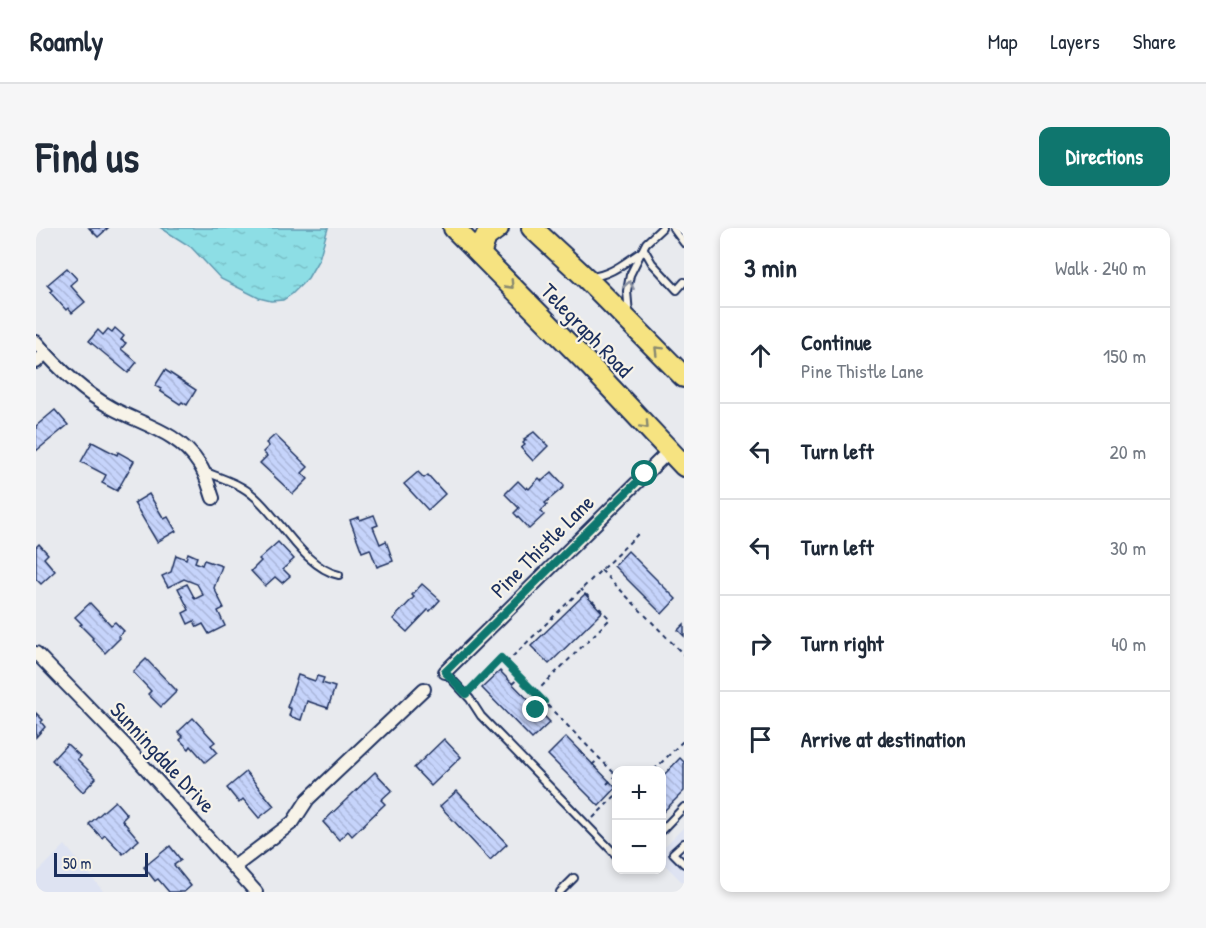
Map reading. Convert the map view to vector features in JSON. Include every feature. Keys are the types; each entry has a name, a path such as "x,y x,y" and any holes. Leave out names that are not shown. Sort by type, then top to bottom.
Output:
{"highway":[{"name":"Telegraph Road","path":"454,228 590,366 684,466"},
{"path":"480,254 486,237 498,228"},
{"name":"Telegraph Road","path":"532,228 586,278 684,377"}],"street":[{"path":"36,342 41,357 111,408 166,433 185,446 200,465 213,498"},
{"name":"Pine Thistle Lane","path":"445,672 669,450"},
{"name":"Sunningdale Drive","path":"36,653 125,745 256,892"},
{"path":"234,867 293,822 308,799 424,689"}],"lane":[{"path":"631,323 627,291 630,275 646,243 662,228"},
{"path":"673,228 684,243"},
{"path":"586,278 602,276 620,268 644,249"},
{"path":"644,249 652,263 677,290 684,282"},
{"path":"203,471 238,484 256,498 315,563 327,573 339,575"},
{"path":"445,672 466,694 482,716 612,851"},
{"path":"666,826 684,807"},
{"path":"684,843 673,853 684,864"},
{"path":"560,892 574,878"}],"path":[{"path":"506,663 567,606 581,589 638,534"},
{"path":"601,570 684,655"},
{"path":"535,693 610,619 581,589"},
{"path":"541,629 544,633"},
{"path":"466,694 501,658 612,771"},
{"path":"512,684 520,678"},
{"path":"536,710 544,702"},
{"path":"659,766 684,740"},
{"path":"592,765 600,758"},
{"path":"607,784 612,779"},
{"path":"587,824 612,799"}],"shaded area":[{"path":"684,827 684,884 666,866 666,845"},
{"path":"65,845 104,892 36,892 36,874"}],"water":[{"path":"161,228 328,228 319,259 308,278 283,300 271,301 259,298 221,279 191,247"}],"building":[{"path":"89,228 108,228 98,237"},
{"path":"67,268 77,279 70,285 85,302 72,313 68,308 66,310 50,292 52,290 47,285"},
{"path":"115,328 124,336 121,340 126,343 121,349 137,362 128,373 89,341 98,330 103,335 108,329 112,332"},
{"path":"165,370 196,390 187,405 182,402 180,404 155,386"},
{"path":"55,410 68,425 36,451 36,426"},
{"path":"534,432 548,446 533,461 521,448 525,445 523,443 526,440 524,439"},
{"path":"275,435 308,467 302,473 308,479 293,494 260,463 267,456 263,452 269,446 266,443"},
{"path":"92,442 134,461 117,491 102,483 106,475 81,462"},
{"path":"418,472 424,478 428,475 445,494 428,510 404,484"},
{"path":"552,472 564,487 545,503 547,505 541,511 544,515 529,529 514,513 519,508 505,494 518,481 529,489 539,478 542,481"},
{"path":"149,494 164,519 168,517 176,531 157,542 134,503"},
{"path":"374,515 378,525 373,527 380,544 386,541 393,561 377,567 370,549 362,552 350,520 359,517 360,520"},
{"path":"278,542 294,559 283,569 290,576 282,583 275,577 265,586 251,571 261,561 259,559"},
{"path":"39,544 48,554 44,558 55,571 41,584 36,579 36,547"},
{"path":"628,551 676,599 662,614 614,566"},
{"path":"188,553 197,557 195,562 202,565 204,560 222,566 214,588 224,608 218,611 225,626 209,634 203,624 197,627 194,621 188,624 183,613 189,610 178,588 187,584 195,599 203,595 197,584 184,579 168,587 162,576 171,572 176,555 186,559"},
{"path":"422,584 440,600 407,632 393,619 414,597 412,595"},
{"path":"585,594 602,612 549,664 531,646"},
{"path":"90,603 111,625 115,622 124,631 105,653 75,617"},
{"path":"684,624 684,636 678,630"},
{"path":"146,659 177,691 161,707 148,694 151,691 133,672"},
{"path":"500,671 550,722 532,739 482,688"},
{"path":"298,675 315,681 317,676 324,678 322,683 335,687 328,708 307,701 301,720 289,716 291,709 287,707"},
{"path":"36,713 43,720 41,722 45,727 36,737"},
{"path":"193,718 215,742 211,745 217,752 205,762 191,746 189,749 180,740 183,737 178,732"},
{"path":"566,737 612,784 612,792 599,806 548,755"},
{"path":"444,739 461,757 431,786 414,768"},
{"path":"67,744 80,756 77,759 96,778 83,792 52,760"},
{"path":"680,758 684,762 684,791 666,809 666,773"},
{"path":"246,772 274,806 259,818 243,799 239,803 227,788"},
{"path":"375,772 392,790 381,800 385,804 352,836 348,831 339,840 323,822"},
{"path":"457,791 507,844 490,860 440,806"},
{"path":"115,801 127,815 122,820 139,840 123,854 105,835 102,838 89,824"},
{"path":"170,846 181,860 174,865 191,886 184,892 169,892 158,879 155,881 144,867"}],"route":[{"path":"536,710 544,702 501,658 466,694 445,672 645,474"}]}
